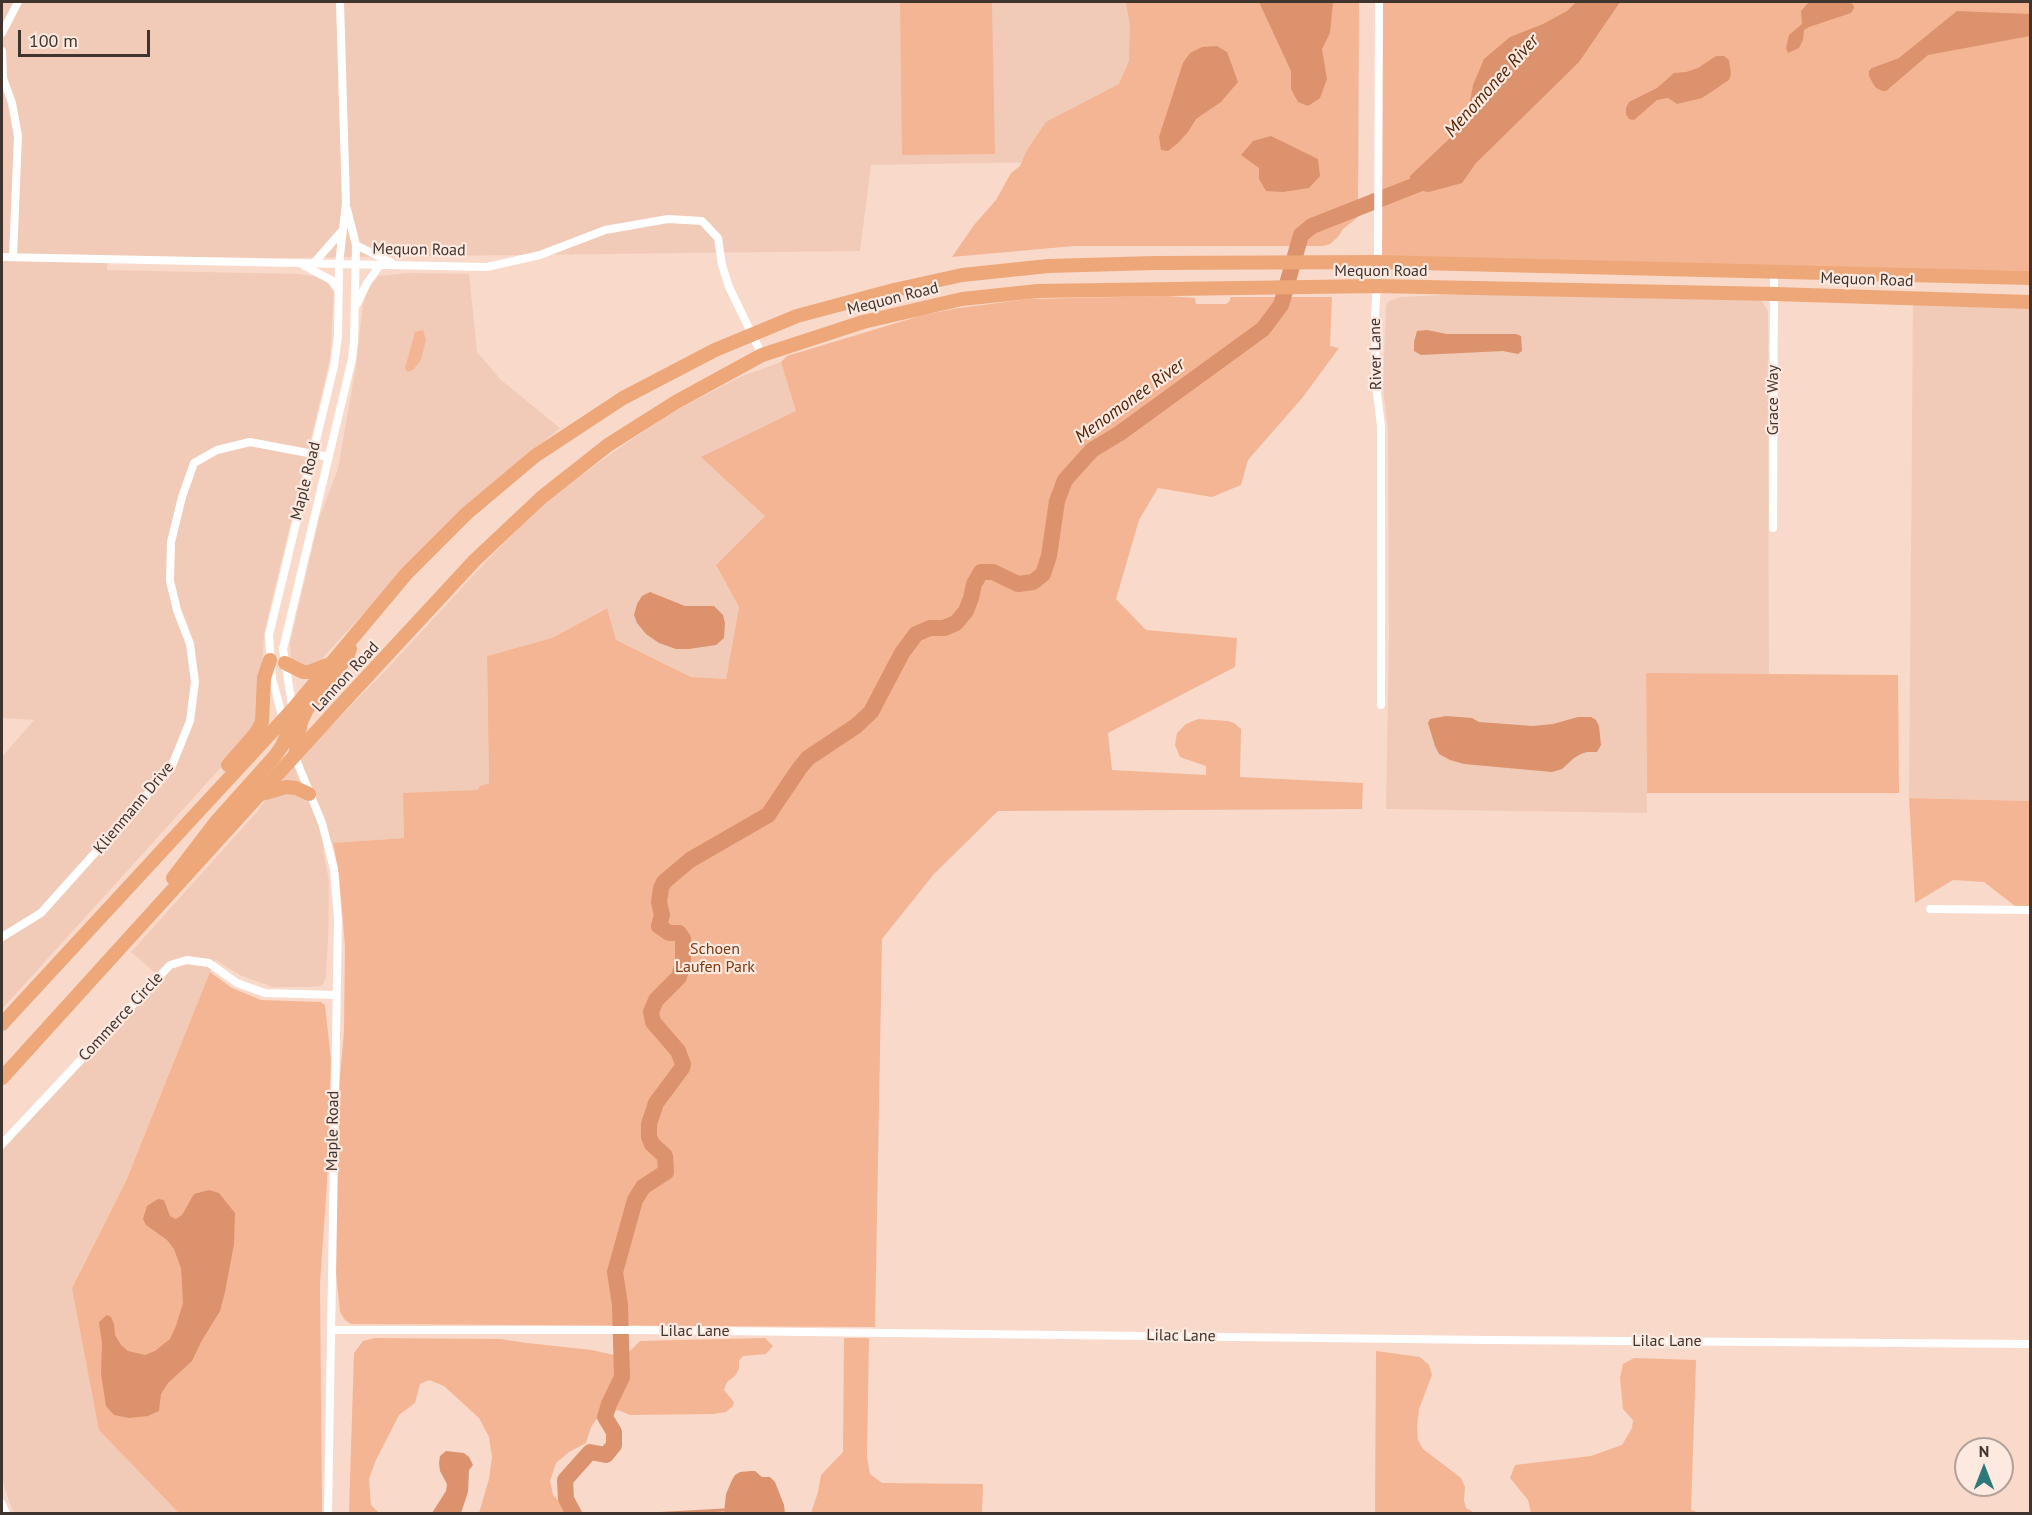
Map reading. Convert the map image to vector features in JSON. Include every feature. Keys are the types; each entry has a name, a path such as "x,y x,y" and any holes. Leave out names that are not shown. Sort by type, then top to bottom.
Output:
{"main road":[{"name":"Mequon Road","path":"751,335 797,316 894,290 962,275 1048,266 1378,262 2031,278"},
{"path":"1559,268 1559,290"},
{"name":"Mequon Road","path":"762,355 863,322 962,299 1038,291 1375,286 2031,302"},
{"name":"Lannon Road","path":"2,1024 293,709 407,573 459,521 535,456 623,398 715,350 751,335"},
{"name":"Lannon Road","path":"2,1078 475,560 542,497 608,445 676,402 762,355"},
{"path":"294,756 301,722 307,709 347,657 355,633"},
{"path":"188,822 208,788 259,727 262,716 264,678 270,660"},
{"path":"285,663 303,672 329,664"},
{"path":"167,896 174,875 215,823 282,747 293,709"},
{"path":"258,796 286,787 296,788 309,794"}],"street":[{"path":"2,33 18,2"},
{"name":"Maple Road","path":"328,1514 338,920 334,869 322,823 294,756 275,693 269,635 313,453 338,336 339,264 345,203 340,2"},
{"name":"River Lane","path":"1379,2 1378,262 1375,286 1376,385 1380,426 1380,705"},
{"path":"2,51 3,78 12,103 18,136 13,257"},
{"name":"Maple Road","path":"294,756 293,709 284,649 352,359 356,245 345,203"},
{"name":"Mequon Road","path":"2,257 487,267 540,255 605,230 668,219 702,221 718,238 729,287 762,355"},
{"path":"313,264 342,231"},
{"path":"356,245 398,266"},
{"path":"300,264 331,280 339,290"},
{"path":"355,309 367,283 380,266"},
{"name":"Grace Way","path":"1773,528 1774,272"},
{"name":"Klienmann Drive","path":"2,937 41,913 171,768 190,722 195,682 190,644 177,610 170,581 171,542 182,497 194,463 217,450 250,442 329,457"},
{"path":"1930,909 2031,910"},
{"name":"Commerce Circle","path":"2,1144 170,965 187,960 209,963 237,982 265,993 336,995"},
{"name":"Lilac Lane","path":"331,1330 634,1330 2031,1344"},
{"path":"2,1504 6,1514"}],"shaded area":[{"path":"2,2 1164,2 1132,100 1044,162 871,165 860,251 270,258 108,256 107,270 298,274 318,277 328,283 334,293 330,359 264,633 260,715 244,742 2,1009 2,757 34,720 2,718"},
{"path":"408,273 469,274 477,352 501,380 560,428 437,533 318,663 309,668 291,660 290,644 319,519 338,469 356,366 363,304 368,289 378,276"},
{"path":"1462,294 1761,300 1768,311 1769,674 1646,674 1647,813 1386,809 1389,639 1388,430 1383,387 1386,306 1389,301 1401,297"},
{"path":"1913,302 2030,304 2030,801 1909,798"},
{"path":"781,362 797,411 765,516 716,565 739,607 726,679 691,677 616,640 606,608 552,638 487,656 489,790 403,794 404,838 333,843 323,850 329,881 326,977 323,984 308,987 273,987 242,976 215,960 126,1181 72,1288 196,1513 13,1513 2,1480 2,1151 161,978 131,952 256,813 319,738 531,517 516,522 675,411 740,377"}],"green space":[{"path":"900,2 992,2 995,154 902,155"},
{"path":"1126,2 1359,2 1358,217 1330,244 1323,246 1074,246 952,257 974,225 996,200 1011,173 1020,166 1027,150 1046,122 1119,84 1129,61 1130,26"},
{"path":"1379,2 2030,2 2030,271 1378,262"},
{"name":"Schoen Laufen Park","path":"1168,296 1195,298 1196,304 1226,304 1231,297 1332,297 1330,346 1339,348 1303,397 1248,460 1241,485 1212,497 1158,488 1139,520 1116,599 1146,630 1237,638 1235,667 1108,733 1112,770 1206,775 1206,766 1180,757 1175,745 1177,733 1186,724 1198,719 1228,721 1241,729 1240,777 1363,783 1362,809 998,811 934,874 882,939 875,1327 351,1324 345,1320 340,1312 335,1262 338,1099 344,1032 345,946 339,875 333,843 404,838 403,793 478,790 480,786 489,783 487,656 552,638 607,608 616,640 691,677 726,679 739,607 716,565 765,516 701,457 796,411 781,362 787,356 923,315 959,308 1029,299"},
{"path":"423,330 426,340 421,360 413,370 407,372 405,368 415,332"},
{"path":"1646,673 1898,675 1899,793 1647,793"},
{"path":"1909,798 2030,801 2030,907 2015,906 1984,882 1953,880 1915,903"},
{"path":"210,972 232,988 261,1000 321,1002 325,1005 331,1059 327,1183 320,1283 322,1513 179,1513 99,1430 72,1288 126,1181"},
{"path":"375,1338 500,1339 592,1350 614,1355 627,1354 640,1341 765,1338 773,1346 766,1354 743,1356 739,1361 739,1369 735,1376 727,1382 724,1390 734,1402 726,1412 630,1415 618,1410 600,1414 591,1427 586,1443 569,1452 556,1463 550,1481 553,1495 569,1513 479,1513 489,1479 492,1457 489,1437 479,1418 444,1386 429,1380 420,1384 415,1403 399,1415 375,1462 369,1479 371,1505 379,1513 349,1513 354,1353 363,1341"},
{"path":"844,1338 869,1338 867,1457 870,1474 882,1483 983,1484 982,1513 811,1513 821,1475 843,1452"},
{"path":"1376,1351 1420,1357 1429,1365 1432,1375 1419,1409 1418,1440 1423,1449 1461,1478 1465,1487 1466,1508 1475,1513 1375,1513"},
{"path":"1634,1358 1696,1360 1691,1510 1700,1513 1531,1513 1528,1500 1510,1478 1515,1465 1591,1456 1622,1445 1632,1428 1633,1420 1623,1409 1620,1378 1623,1364"}],"water":[{"path":"1259,2 1333,2 1330,33 1322,49 1327,79 1320,98 1308,106 1298,102 1291,89 1291,71"},
{"path":"1576,2 1620,2 1579,62 1476,163 1462,183 1429,192 1410,189 1410,176 1466,123 1473,85 1484,59 1510,37 1543,24 1567,11"},
{"path":"1809,2 1846,2 1853,4 1854,8 1851,13 1804,30 1799,48 1788,53 1786,48 1789,35 1802,24 1801,11"},
{"path":"1957,11 2030,14 2030,36 1928,55 1886,91 1875,87 1869,76 1872,68 1899,58"},
{"path":"1217,46 1227,52 1238,82 1221,102 1196,119 1178,143 1168,151 1161,150 1159,137 1183,63 1190,53 1202,47"},
{"path":"1716,56 1724,56 1729,60 1731,74 1729,80 1702,98 1677,104 1668,98 1657,100 1634,120 1629,119 1626,108 1629,102 1657,88 1674,73 1698,68"},
{"path":"1271,136 1318,159 1320,176 1309,188 1283,192 1266,191 1259,179 1259,168 1241,155 1253,141"},
{"path":"1427,330 1447,334 1516,334 1521,336 1522,351 1518,354 1503,351 1421,355 1414,351 1414,342 1417,331"},
{"path":"650,592 685,606 714,606 723,615 724,638 716,645 689,649 676,649 659,643 646,634 634,615 642,596"},
{"path":"1446,716 1472,718 1479,722 1533,726 1553,724 1578,717 1591,717 1599,726 1601,745 1597,752 1581,754 1562,769 1552,772 1464,764 1439,754 1435,746 1428,723 1430,719"},
{"path":"209,1190 219,1193 235,1213 234,1244 220,1311 192,1361 168,1383 161,1394 159,1411 148,1416 129,1418 114,1415 106,1406 101,1374 102,1344 99,1322 107,1315 111,1317 115,1335 121,1345 128,1351 145,1355 155,1351 170,1339 183,1303 181,1268 174,1249 167,1240 146,1225 143,1219 147,1206 158,1199 164,1200 170,1216 176,1219 182,1215 194,1194"},
{"path":"446,1451 464,1453 473,1465 469,1470 468,1492 461,1513 432,1513 446,1491 447,1484 440,1471 439,1463 440,1456"},
{"path":"755,1471 762,1477 770,1477 775,1482 785,1513 724,1513 726,1494 735,1475 740,1472"}],"waterway":[{"name":"Menomonee River","path":"574,1514 566,1499 565,1480 590,1452 606,1455 614,1445 614,1432 605,1417 622,1377 620,1305 615,1272 635,1200 643,1187 666,1172 665,1156 652,1144 649,1137 649,1124 656,1103 683,1064 678,1051 653,1022 651,1012 656,1000 679,977 683,962 683,939 679,933 669,933 659,926 662,915 659,902 664,882 690,860 768,815 808,758 856,726 871,712 902,653 916,634 930,628 944,628 956,623 966,611 974,584 981,572 993,572 1018,584 1033,582 1043,574 1049,556 1057,501 1065,480 1092,450 1120,433 1263,329 1281,305 1301,235 1312,226 1421,183 1430,176"},
{"path":"651,1514 724,1510"}]}
